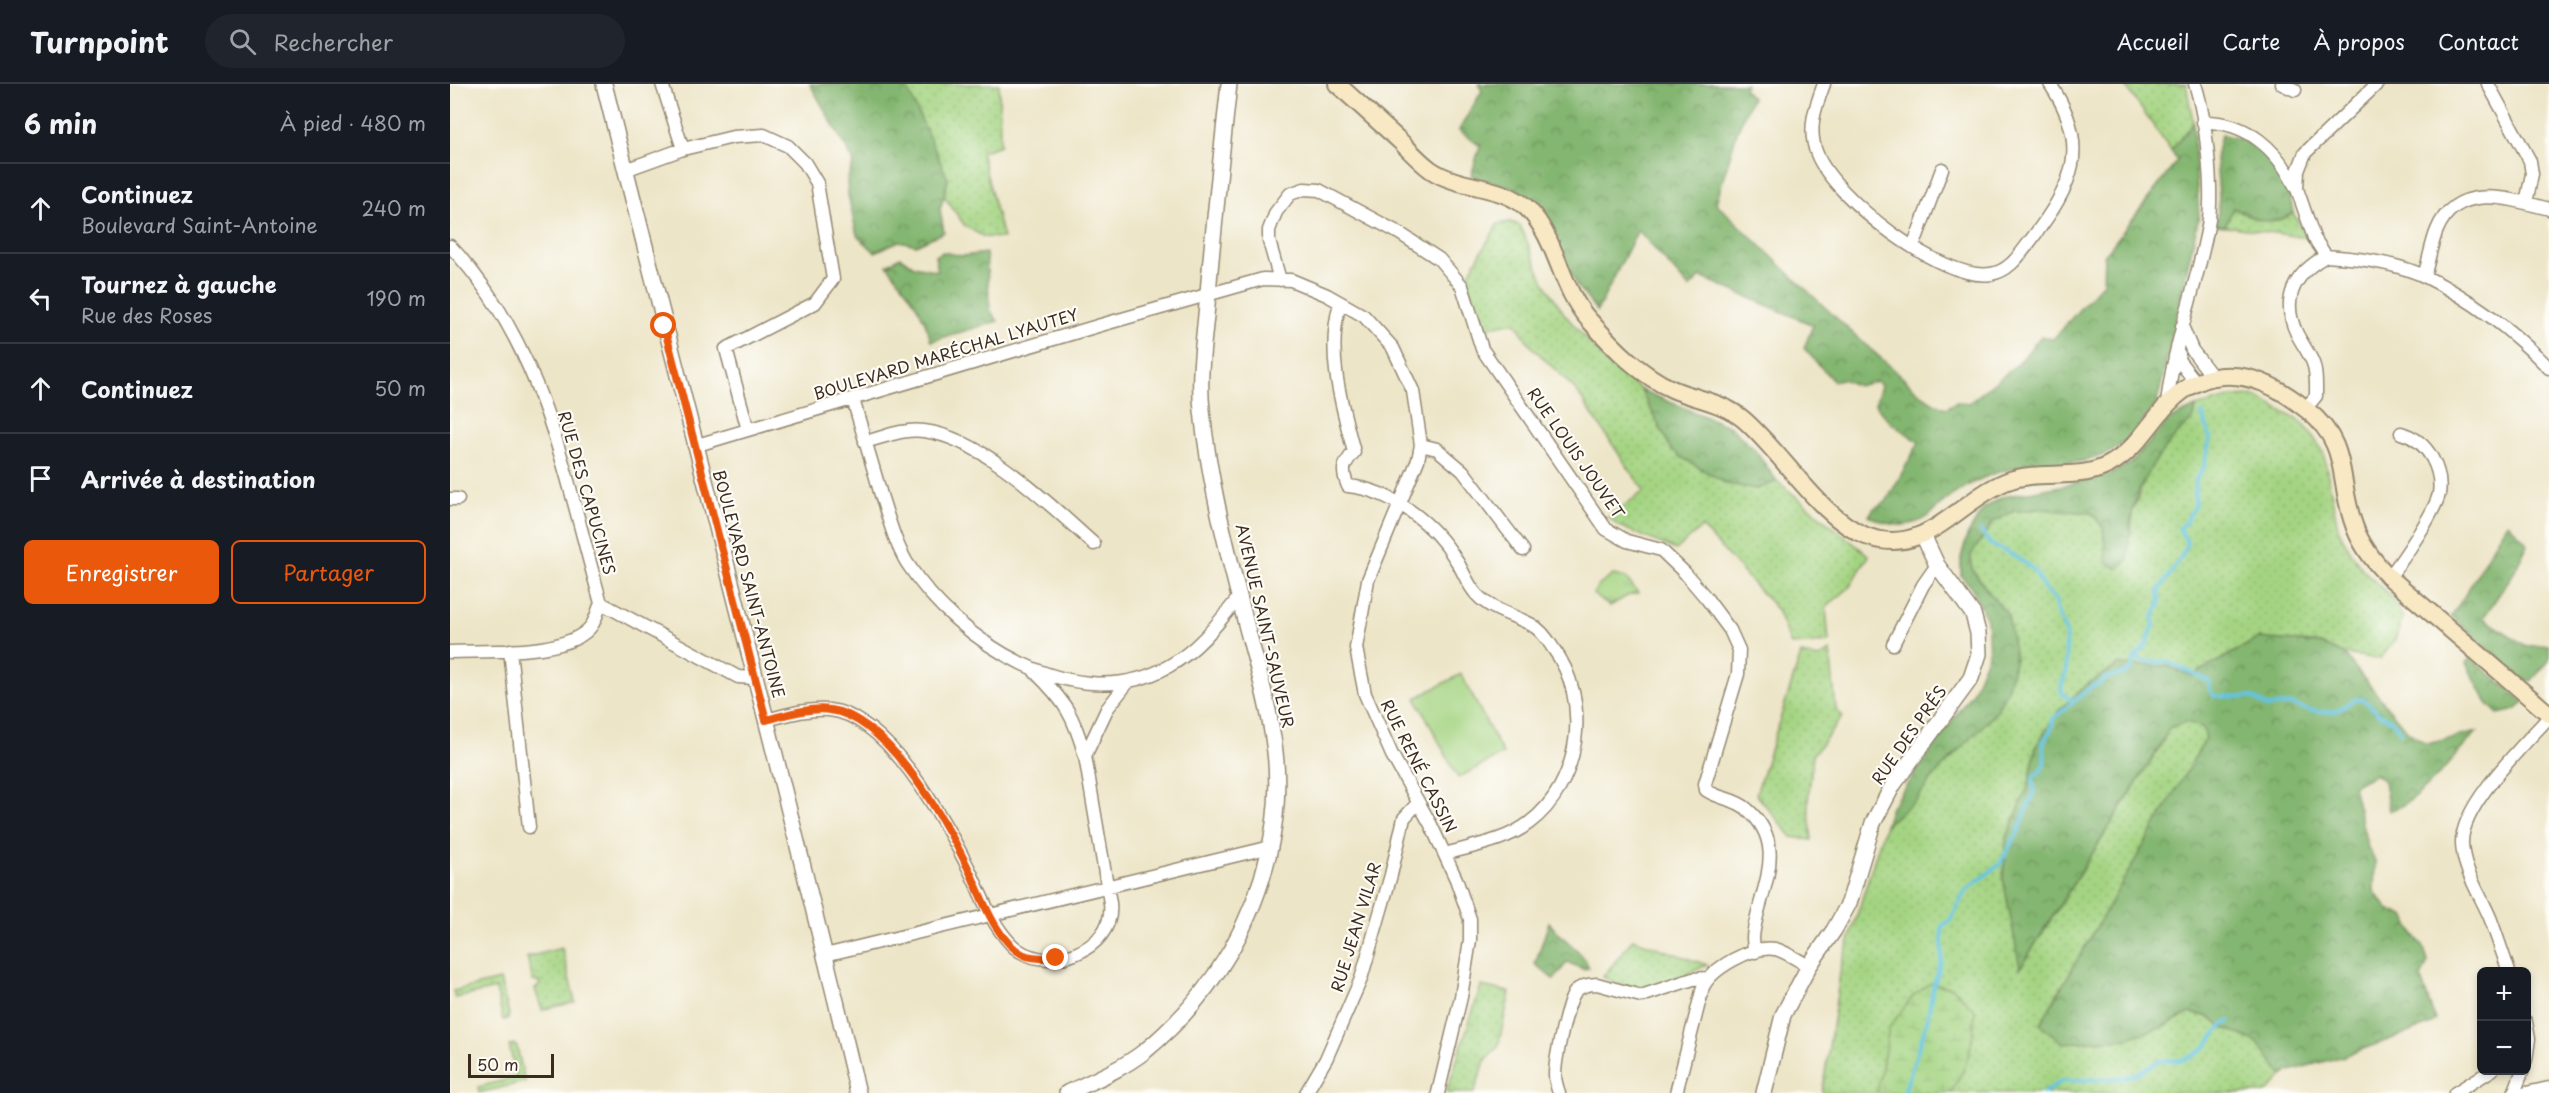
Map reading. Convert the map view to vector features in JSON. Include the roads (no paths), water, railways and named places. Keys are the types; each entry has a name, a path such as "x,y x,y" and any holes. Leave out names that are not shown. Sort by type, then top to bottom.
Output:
{"main road":[{"path":"1337,84 1429,169 1448,180 1506,195 1526,207 1539,222 1567,288 1588,319 1649,378 1675,390 1722,406 1740,416 1846,526 1867,536 1895,542 1923,535 1988,491 2010,480 2083,474 2114,462 2127,452 2167,405 2195,381 2212,376 2236,376 2250,379 2282,393 2306,408 2325,428 2336,445 2349,509 2356,531 2368,553 2390,577 2549,716"}],"street":[{"name":"BOULEVARD SAINT-ANTOINE","path":"604,84 694,446 766,720 858,1093"},
{"path":"662,84 683,149"},
{"name":"AVENUE SAINT-SAUVEUR","path":"1067,1093 1106,1076 1143,1052 1185,1012 1218,971 1247,921 1265,872 1270,847 1276,787 1275,753 1264,693 1215,497 1202,416 1208,295 1229,84"},
{"path":"1824,84 1812,117 1813,137 1817,155 1846,194 1894,236 1962,272 1977,275 1992,274 2014,261 2043,224 2069,179 2073,165 2072,128 2062,102 2050,84"},
{"path":"2167,405 2175,356 2208,224 2209,182 2200,99 2195,84"},
{"path":"2282,84 2295,90"},
{"path":"2297,189 2298,171 2306,153 2377,84"},
{"path":"2487,84 2530,161 2532,174 2526,203"},
{"path":"2203,122 2228,124 2257,138 2275,153 2287,168 2314,238 2326,256"},
{"path":"625,170 683,149 733,137 764,135 788,146 805,164 817,183 833,279 815,303 726,350 748,430"},
{"path":"1913,247 1942,169"},
{"name":"RUE LOUIS JOUVET","path":"1280,280 1269,241 1269,230 1276,212 1290,194 1304,189 1319,190 1399,233 1439,259 1462,285 1482,349 1606,529 1627,541 1661,550 1685,573 1730,630 1739,650 1738,674 1705,784 1706,790 1712,794 1731,799 1746,807 1765,830 1771,846 1770,866 1752,938 1755,952"},
{"path":"2424,276 2437,231 2445,216 2456,207 2485,196 2549,209"},
{"name":"RUE DES CAPUCINES","path":"450,246 501,310 534,375 550,421 601,603 738,677 755,678"},
{"path":"2306,408 2316,396 2316,375 2313,362 2295,331 2290,302 2296,281 2308,266 2326,256 2363,258 2424,276 2481,311 2522,342 2549,368"},
{"name":"RUE RENÉ CASSIN","path":"1208,295 1263,279 1290,280 1340,303 1364,316 1393,348 1413,391 1420,445 1418,460 1368,580 1356,648 1365,694 1392,755 1445,854 1466,903 1470,919 1470,940 1461,997 1438,1093"},
{"name":"BOULEVARD MARÉCHAL LYAUTEY","path":"694,446 1208,295"},
{"path":"1340,303 1334,325 1334,356 1339,395 1354,452 1344,465 1342,473 1348,486 1368,488 1401,505 1436,533 1456,560 1468,586 1487,606 1534,626 1554,648 1568,678 1575,701 1577,734 1568,770 1552,803 1528,824 1500,838 1445,854"},
{"path":"2182,326 2192,350 2212,376"},
{"path":"2175,356 2192,350"},
{"path":"2175,356 2195,381"},
{"path":"766,720 805,711 830,710 844,714 878,734 913,775 936,812 970,872 989,915 1012,945 1026,956 1056,958 1081,952 1100,939 1109,921 1110,908 1085,756 1077,726 1056,692 1033,670 975,636 936,599 906,562 889,520 853,399"},
{"path":"865,442 903,432 924,431 958,441 1014,474 1094,543"},
{"path":"2390,577 2435,504 2440,482 2437,467 2426,449 2412,436 2401,433"},
{"path":"1420,445 1437,449 1463,471 1523,550"},
{"name":"RUE DES PRÉS","path":"1764,1093 1783,1015 1809,966 1850,903 1873,823 1893,785 1971,678 1979,654 1978,633 1973,614 1937,565 1923,535"},
{"path":"1893,644 1923,585 1937,565"},
{"path":"1033,670 1076,681 1105,684 1128,682 1168,667 1195,648 1240,596"},
{"path":"450,652 541,647 576,638 592,625 601,603"},
{"path":"510,650 529,827"},
{"path":"1085,756 1107,709 1128,682"},
{"path":"2507,967 2490,919 2469,873 2462,842 2464,828 2478,800 2549,716"},
{"name":"RUE JEAN VILAR","path":"1306,1093 1326,1059 1360,979 1391,875 1404,818 1418,803"},
{"path":"825,955 1270,847"},
{"path":"1676,1093 1707,978 1716,969 1765,948 1777,949 1809,966"},
{"path":"1559,1093 1555,1082 1557,1057 1576,991 1590,984 1597,984 1641,996 1693,979 1707,978"},
{"path":"2455,1093 2485,1075"},
{"path":"2514,1093 2521,1075"},
{"path":"2526,1093 2549,1088"}],"waterway":[{"path":"1904,1093 1927,1022 1933,987 1942,960 1942,926 1950,921 1965,891 1999,865 2019,830 2034,791 2033,777 2043,766 2045,758 2043,742 2051,730 2053,719 2092,686 2101,683 2105,678 2126,673 2132,668 2135,657 2146,646 2154,624 2153,618 2160,604 2159,591 2182,556 2187,542 2179,528 2186,522 2195,504 2195,481 2204,467 2210,437 2202,413"},
{"path":"1981,531 1990,544 2015,556 2035,571 2044,589 2056,600 2056,609 2066,633 2066,672 2061,688 2062,693 2072,701"},
{"path":"2135,657 2145,662 2168,662 2209,681 2210,690 2214,696 2252,697 2267,707 2293,704 2308,710 2332,712 2354,700 2363,699 2377,712 2391,720 2401,732"},
{"path":"2043,1093 2062,1081 2122,1078 2136,1074 2159,1061 2182,1060 2193,1056 2207,1046 2221,1026 2230,1021"}]}
